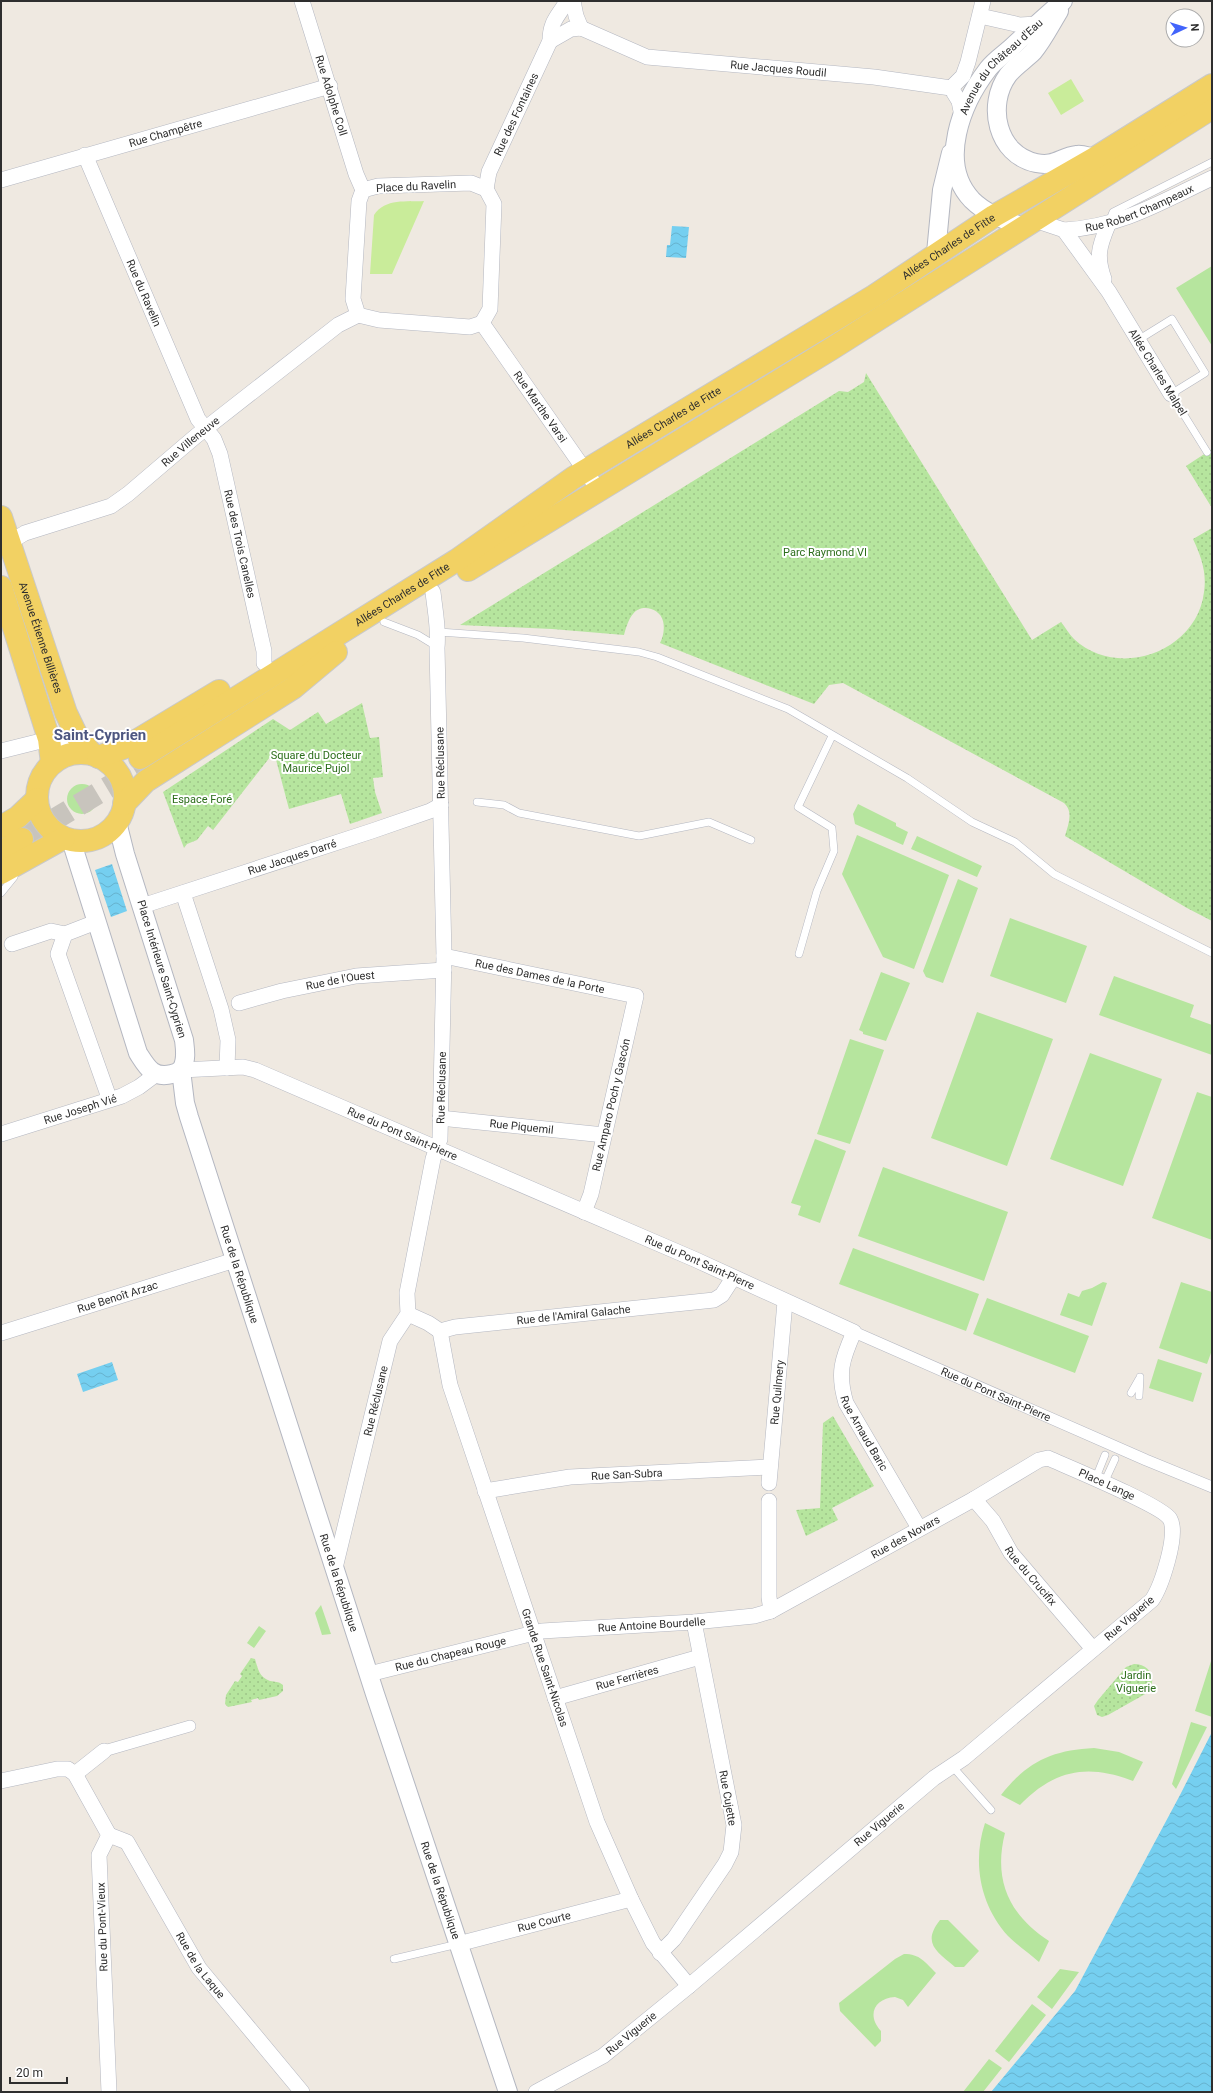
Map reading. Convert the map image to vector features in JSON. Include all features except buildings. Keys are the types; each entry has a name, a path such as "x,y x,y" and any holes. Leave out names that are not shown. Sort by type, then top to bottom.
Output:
{"main road":[{"name":"Allées Charles de Fitte","path":"1212,85 1095,158 994,216 936,253 874,296 585,470 457,560 143,761 282,680 336,652 598,489 831,349 1212,108"},
{"path":"336,652 293,688 146,781 100,836 86,840 67,839 54,832 45,822 39,811 36,799 40,779 52,763 59,758 88,755 126,747 264,663 335,624 443,554 519,516"},
{"name":"Avenue Étienne Billières","path":"1,517 66,713 88,755"},
{"name":"Avenue Étienne Billières","path":"1,587 49,739 52,763"},
{"path":"88,755 106,761 119,775 124,793 120,813"},
{"path":"6,864 10,835 18,816 36,799"},
{"path":"6,864 67,839"}],"street":[{"name":"Rue Adolphe Coll","path":"302,1 330,86 356,174 363,190"},
{"name":"Rue des Fontaines","path":"486,189 489,172 550,42 550,30 556,15 567,1"},
{"path":"550,42 570,29 581,28 576,16 573,1"},
{"path":"962,116 959,102 951,88 963,76 983,1"},
{"name":"Avenue du Château d'Eau","path":"936,253 942,190 948,162 962,116 989,68 1064,1"},
{"name":"Avenue du Château d'Eau","path":"1064,1 1033,51 1008,74 1001,88 997,107 999,128 1002,138 1018,157 1036,163 1052,165 1077,155 1095,158"},
{"path":"980,16 1020,25 1037,24"},
{"name":"Rue Jacques Roudil","path":"581,28 647,57 874,77 951,88"},
{"name":"Rue Champêtre","path":"1,180 330,86"},
{"name":"Avenue du Château d'Eau","path":"955,143 956,171 963,189 974,201 994,216 1028,223"},
{"name":"Rue du Ravelin","path":"85,155 198,419 206,429"},
{"name":"Rue Robert Champeaux","path":"1064,230 1087,229 1133,216 1212,178"},
{"name":"Place du Ravelin","path":"358,315 353,299 358,201 363,190 378,186 471,183 486,189"},
{"path":"358,315 379,320 470,327 482,323 490,309 494,204 486,189"},
{"path":"1028,223 1064,230"},
{"name":"Allée Charles Malpel","path":"1108,224 1101,244 1098,262 1109,292"},
{"name":"Allée Charles Malpel","path":"1064,230 1109,292 1171,394"},
{"name":"Rue Villeneuve","path":"10,542 25,533 111,506 128,494 206,429 338,325 358,315"},
{"name":"Rue Marthe Varsi","path":"482,323 488,335 598,489"},
{"name":"Rue des Trois Canelles","path":"206,429 214,439 220,454 264,652 264,663"},
{"name":"Rue Réclusane","path":"335,1568 390,1341 408,1314 407,1293 433,1159 440,1139 444,963 438,648 439,632 436,623 433,592"},
{"path":"1,751 49,739 88,755"},
{"name":"Rue Jacques Darré","path":"142,906 422,814 441,805"},
{"name":"Place Intérieure Saint-Cyprien","path":"120,813 124,854 184,1040 185,1058 181,1070"},
{"path":"67,839 96,922 138,1053 149,1070 155,1075 170,1075 181,1070"},
{"path":"183,893 221,1009 228,1040 227,1068"},
{"path":"12,944 51,931 66,934 96,922"},
{"path":"66,934 58,954 108,1100"},
{"name":"Rue des Dames de la Porte","path":"444,963 636,996"},
{"name":"Rue de l'Ouest","path":"239,1003 282,991 356,976 444,963"},
{"name":"Rue Amparo Poch y Gascón","path":"584,1212 604,1135 636,996"},
{"name":"Rue du Pont Saint-Pierre","path":"181,1070 243,1067 256,1070 584,1212 1146,1460 1212,1487"},
{"name":"Rue de la République","path":"181,1070 184,1104 369,1674 508,2092"},
{"name":"Rue Joseph Vié","path":"1,1134 108,1100 139,1087 155,1075"},
{"name":"Rue Piquemil","path":"440,1118 604,1135"},
{"name":"Rue Benoît Arzac","path":"1,1333 235,1260"},
{"name":"Rue de l'Amiral Galache","path":"440,1331 455,1327 714,1300 722,1295 733,1278"},
{"name":"Rue Quilmery","path":"770,1483 770,1467 785,1302"},
{"path":"408,1314 428,1323 440,1331"},
{"name":"Grande Rue Saint-Nicolas","path":"440,1331 450,1385 532,1634 597,1822 631,1899 653,1943 689,1986"},
{"name":"Rue Arnaud Baric","path":"854,1332 845,1354 840,1373 840,1386 846,1403 920,1528"},
{"name":"Place Lange","path":"1039,1460 1048,1458 1164,1512 1171,1520"},
{"name":"Rue des Novars","path":"771,1611 974,1499 1039,1460"},
{"name":"Rue San-Subra","path":"485,1491 570,1477 770,1467"},
{"name":"Rue du Crucifix","path":"974,1499 993,1521 1012,1553 1093,1649"},
{"path":"769,1501 769,1597 771,1611"},
{"name":"Rue Viguerie","path":"536,2092 603,2056 689,1986 929,1782 952,1766 1152,1600 1159,1589 1172,1540 1171,1520"},
{"name":"Rue Antoine Bourdelle","path":"532,1634 563,1629 694,1622 754,1616 771,1611"},
{"name":"Rue Cujette","path":"660,1953 674,1939 725,1864 731,1852 733,1837 734,1826 694,1622"},
{"name":"Rue du Chapeau Rouge","path":"369,1674 532,1634"},
{"name":"Rue Ferrières","path":"555,1698 700,1657"},
{"path":"75,1774 104,1751 190,1726"},
{"path":"1,1780 57,1769 68,1769 75,1774 109,1836"},
{"name":"Rue du Pont-Vieux","path":"109,1836 98,1855 109,2092"},
{"name":"Rue de la Laque","path":"109,1836 127,1842 199,1968 302,2092"},
{"name":"Rue Courte","path":"458,1944 631,1899"}],"lane":[{"path":"1108,224 1113,212 1212,162"},
{"path":"1138,340 1172,319 1205,373 1171,394"},
{"name":"Allée Charles Malpel","path":"1171,394 1207,452"},
{"path":"384,622 418,635 438,648"},
{"path":"439,632 523,638 639,652 657,657 788,709 832,736 907,778 972,822 1014,842 1054,874 1212,953"},
{"path":"799,954 817,891 834,851 832,828 798,807 832,736"},
{"path":"477,802 504,805 519,813 639,836 709,822 751,840"},
{"path":"1,893 14,877 6,864"},
{"path":"1131,1393 1140,1377 1139,1396"},
{"path":"1100,1482 1105,1455"},
{"path":"1100,1482 1115,1459"},
{"path":"952,1766 991,1810"},
{"path":"394,1959 458,1944"}],"green space":[{"path":"1071,79 1084,101 1061,115 1048,93"},
{"path":"424,201 392,274 370,274 374,215 390,203"},
{"path":"1212,266 1212,346 1176,288"},
{"name":"Parc Raymond VI","path":"866,373 1032,640 1061,622 1074,639 1092,651 1112,657 1133,658 1153,653 1171,644 1187,630 1198,613 1204,592 1205,578 1201,558 1193,539 1212,528 1212,921 1187,908 1065,836 1070,814 1064,803 843,683 829,685 814,704 660,643 664,627 663,621 658,613 650,608 641,609 633,614 628,621 624,635 552,629 460,625 839,391 848,392 864,382"},
{"path":"1212,449 1212,508 1186,466"},
{"path":"362,703 370,738 379,737 383,777 373,778 375,792 382,813 350,824 341,794 289,809 274,752 213,830 208,826 197,840 187,844 184,848 163,792 273,719 290,730 318,712 326,724"},
{"path":"82,784 93,788 97,799 93,810 82,814 71,810 67,799 71,788"},
{"path":"858,804 896,823 896,826 908,832 903,845 855,824 853,814"},
{"path":"857,835 949,875 914,969 883,957 842,874"},
{"path":"917,836 982,866 977,877 911,849"},
{"path":"958,879 978,888 943,983 926,977 923,971"},
{"path":"1010,918 1087,946 1066,1003 990,976"},
{"path":"881,972 910,983 886,1041 863,1034 863,1032 859,1030"},
{"path":"1114,976 1194,1005 1190,1017 1212,1025 1212,1055 1099,1015"},
{"path":"977,1012 1053,1039 1007,1166 931,1138"},
{"path":"850,1039 884,1050 850,1144 817,1134"},
{"path":"1090,1053 1162,1079 1123,1186 1050,1159"},
{"path":"1197,1092 1212,1097 1212,1240 1152,1218"},
{"path":"815,1139 846,1151 820,1223 798,1215 801,1206 791,1203"},
{"path":"883,1167 1008,1212 984,1281 858,1236"},
{"path":"853,1248 979,1294 966,1331 839,1284"},
{"path":"1103,1282 1107,1283 1092,1326 1060,1315 1068,1293 1079,1297 1082,1291"},
{"path":"1181,1282 1212,1292 1212,1350 1207,1364 1159,1348"},
{"path":"987,1298 1089,1336 1075,1373 973,1334"},
{"path":"1158,1359 1202,1373 1193,1402 1149,1388"},
{"path":"833,1416 874,1486 832,1508 838,1520 806,1536 796,1510 820,1508 823,1423"},
{"path":"321,1605 331,1634 322,1635 315,1613"},
{"path":"259,1626 266,1631 254,1648 247,1643"},
{"path":"251,1658 255,1659 263,1677 283,1685 283,1691 277,1696 259,1700 258,1698 251,1700 252,1702 228,1707 225,1704 226,1695 235,1681 238,1682 242,1676 240,1674"},
{"path":"1212,1658 1212,1717 1195,1711"},
{"name":"Jardin Viguerie","path":"1134,1664 1145,1667 1151,1674 1152,1683 1147,1693 1108,1715 1102,1717 1097,1715 1094,1706 1098,1700 1126,1667"},
{"path":"1191,1722 1207,1727 1176,1789 1172,1784"},
{"path":"1094,1748 1119,1752 1143,1762 1133,1781 1116,1775 1086,1771 1059,1777 1033,1793 1020,1805 1001,1795 1021,1774 1042,1760 1065,1752"},
{"path":"985,1823 1005,1833 1001,1866 1003,1881 1014,1908 1035,1931 1049,1941 1039,1962 1015,1943 998,1924 985,1897 979,1868 979,1853"},
{"path":"940,1920 948,1920 979,1951 964,1967 955,1967 937,1951 934,1946 932,1935"},
{"path":"904,1954 910,1954 918,1957 936,1973 908,2007 903,2000 895,1997 882,2000 878,2004 875,2008 874,2019 876,2025 881,2031 881,2041 875,2047 840,2011 839,2003 895,1959"},
{"path":"1060,1969 1079,1972 1052,2009 1037,1997"},
{"path":"1032,2004 1046,2015 1009,2062 995,2051"},
{"path":"989,2059 1002,2068 983,2092 963,2092"}],"water":[{"path":"672,226 689,227 686,258 666,257 667,245 670,245"},
{"path":"112,864 127,911 111,917 95,870"},
{"path":"112,1362 118,1380 83,1392 77,1374"},
{"path":"1212,1732 1212,2092 991,2092 1075,1991"}],"tunnel":[{"path":"22,839 145,765"}],"district":[{"name":"Saint-Cyprien","path":"100,735"}],"park label":[{"name":"Square du Docteur Maurice Pujol","path":"316,761"},
{"name":"Espace Foré","path":"202,799"}]}
